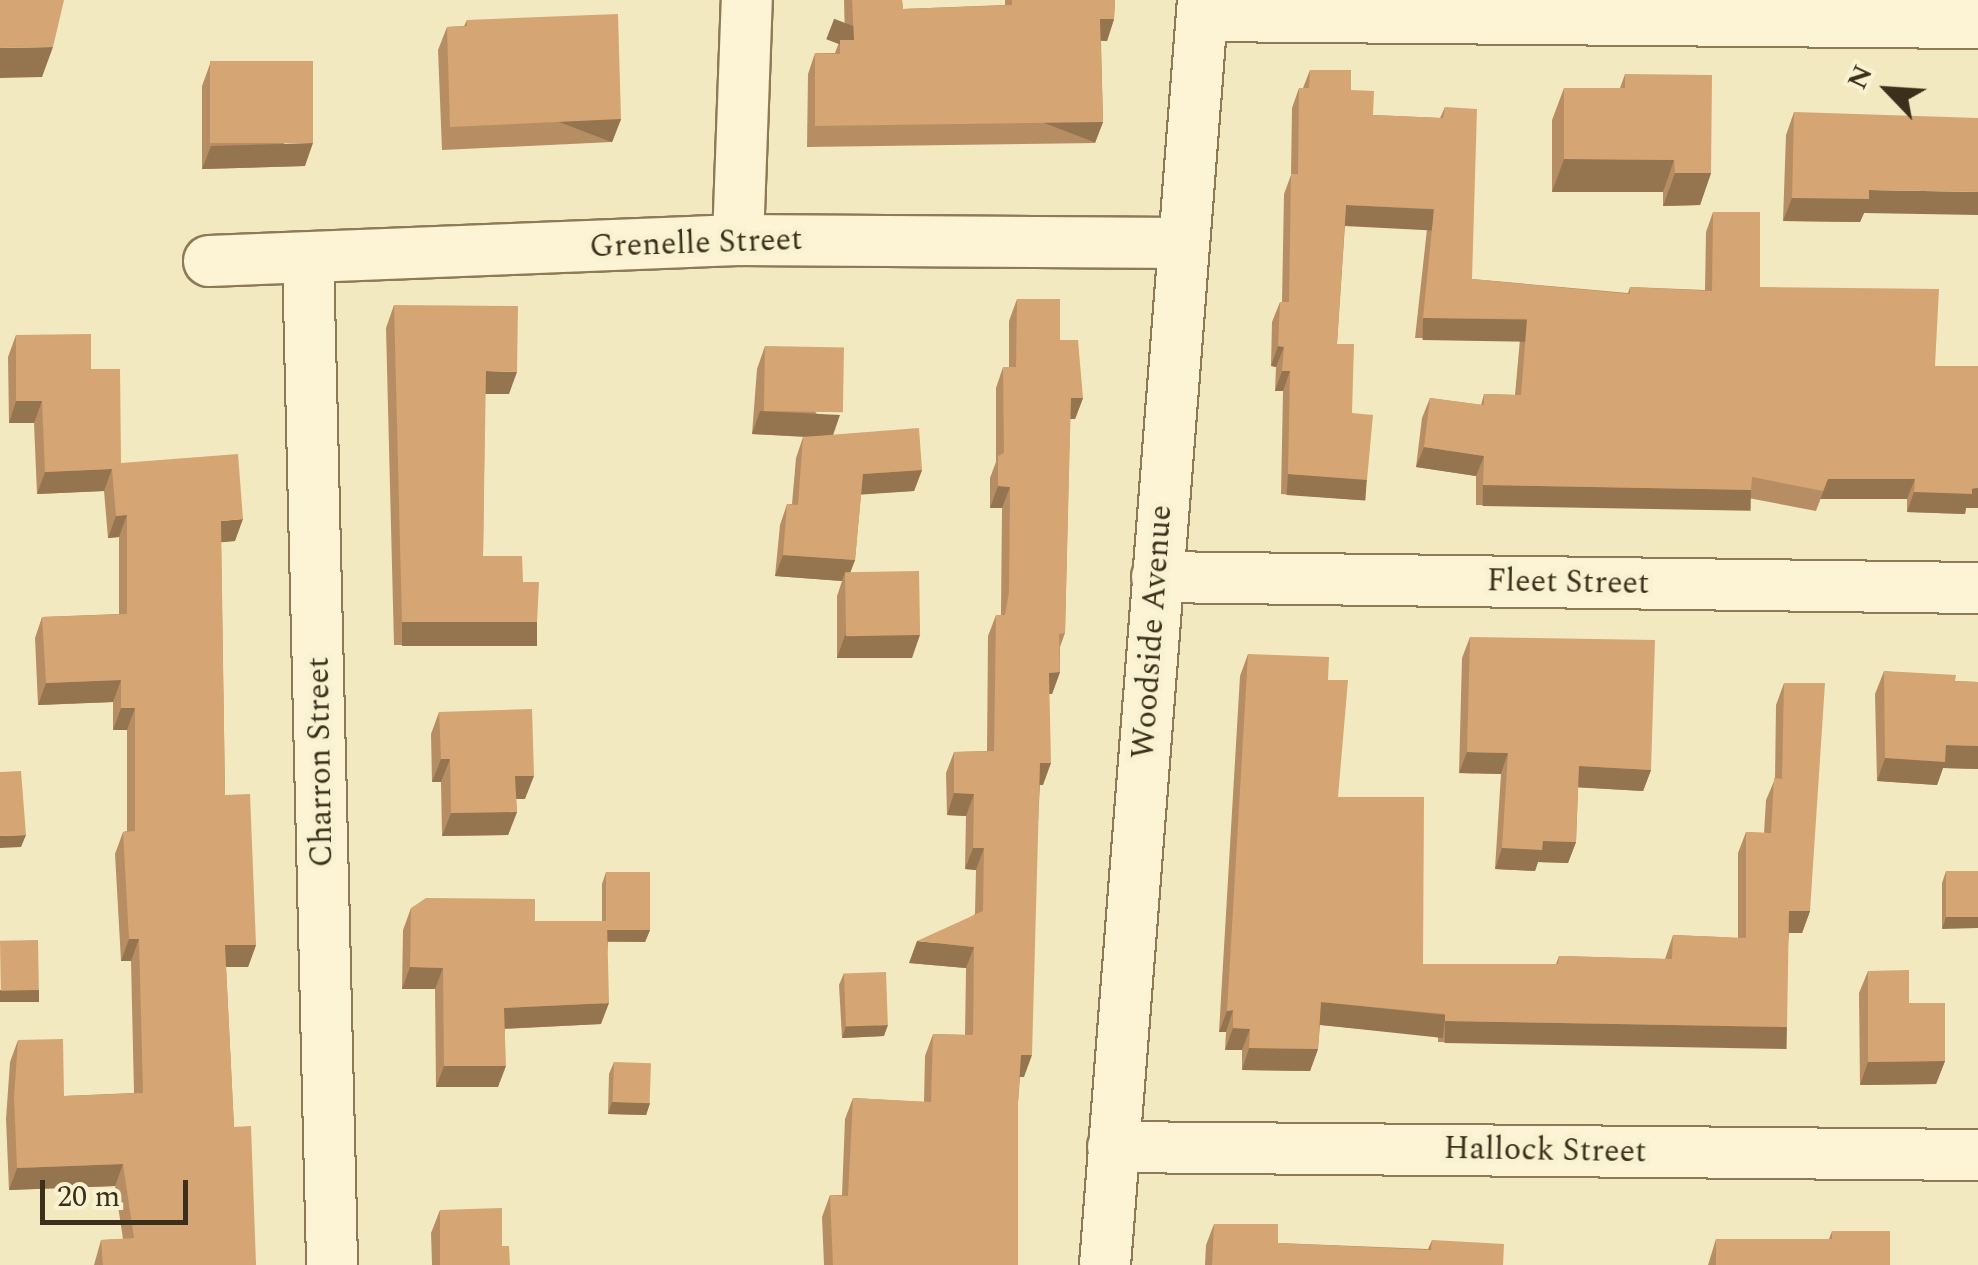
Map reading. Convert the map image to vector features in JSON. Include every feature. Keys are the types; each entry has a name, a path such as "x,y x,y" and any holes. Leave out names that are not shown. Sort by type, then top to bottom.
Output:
{"street":[{"path":"738,240 747,0"},
{"path":"1203,8 1978,23"},
{"name":"Woodside Avenue","path":"1105,1265 1203,8"},
{"name":"Grenelle Street","path":"209,261 738,240 1183,244"},
{"name":"Charron Street","path":"308,258 332,1265"},
{"name":"Fleet Street","path":"1157,577 1978,588"},
{"name":"Hallock Street","path":"1113,1147 1978,1155"}],"building":[{"path":"0,0 64,0 53,47 0,48"},
{"path":"852,0 902,0 903,9 1012,5 1012,0 1115,0 1114,19 1100,19 1103,122 815,126 815,53 840,54 840,40 854,40"},
{"path":"618,14 621,119 450,127 447,27 467,26 467,20"},
{"path":"210,61 313,61 313,143 210,143"},
{"path":"1310,70 1351,70 1351,90 1374,91 1373,115 1443,118 1445,107 1477,109 1472,279 1630,294 1630,287 1712,291 1713,212 1760,212 1760,287 1939,289 1935,366 1978,366 1978,488 1972,488 1972,494 1914,492 1915,479 1828,479 1823,491 1752,477 1751,490 1483,485 1484,456 1424,447 1430,398 1484,405 1484,394 1521,395 1527,319 1423,318 1434,209 1346,205 1337,344 1354,344 1352,413 1373,415 1367,480 1288,474 1290,371 1282,371 1284,347 1278,346 1280,302 1289,302 1291,174 1298,174 1299,88 1309,88"},
{"path":"1625,74 1712,75 1711,173 1675,173 1674,160 1564,159 1564,88 1625,88"},
{"path":"1794,112 1978,118 1978,192 1869,190 1869,199 1792,198"},
{"path":"1017,299 1060,299 1060,340 1078,340 1083,398 1071,398 1065,633 1059,634 1060,672 1049,673 1051,763 1040,763 1032,1055 1021,1055 1018,1103 1018,1265 833,1265 830,1195 848,1196 853,1098 931,1102 933,1034 973,1035 974,947 917,941 983,911 984,848 973,848 974,794 954,793 954,752 994,751 996,615 1005,615 1009,592 1010,487 998,486 998,456 1004,453 1003,367 1016,367"},
{"path":"394,305 518,306 517,372 486,371 483,556 522,556 523,582 539,582 537,622 402,622"},
{"path":"91,334 91,369 120,369 121,463 238,454 243,519 221,521 225,795 250,794 256,945 225,945 234,1127 251,1126 256,1265 103,1265 101,1240 134,1238 123,1164 17,1168 14,1097 18,1040 63,1039 64,1096 143,1093 139,939 129,939 123,832 135,831 135,708 121,708 121,680 46,683 42,617 127,614 127,515 116,516 112,469 45,472 42,401 16,401 16,335"},
{"path":"765,346 844,347 843,412 764,411"},
{"path":"919,428 922,470 863,474 855,560 783,555 787,504 798,505 803,437"},
{"path":"919,571 920,635 846,636 845,572"},
{"path":"1470,637 1655,640 1651,770 1579,766 1576,842 1543,841 1542,850 1502,848 1508,753 1467,752"},
{"path":"1248,654 1329,657 1328,680 1348,680 1338,797 1424,797 1423,964 1558,964 1559,956 1672,959 1673,935 1746,938 1746,832 1771,833 1774,778 1782,779 1784,683 1825,683 1810,911 1789,911 1787,1027 1445,1021 1445,1014 1321,1002 1318,1049 1249,1048 1250,1029 1233,1028 1233,1010 1227,1011"},
{"path":"1884,671 1956,675 1955,681 1978,682 1978,746 1946,745 1945,762 1885,758"},
{"path":"532,709 534,776 515,776 517,812 451,813 450,759 441,759 439,712"},
{"path":"21,771 26,835 0,836 0,772"},
{"path":"1946,871 1978,871 1978,917 1946,917"},
{"path":"606,872 650,872 650,930 606,930"},
{"path":"426,898 535,899 535,921 607,921 609,1003 504,1008 506,1066 444,1066 443,968 410,967 411,908"},
{"path":"38,940 39,990 1,991 0,941"},
{"path":"1909,970 1909,1003 1945,1003 1945,1061 1868,1062 1868,971"},
{"path":"886,972 888,1025 846,1026 844,973"},
{"path":"614,1062 651,1063 650,1103 613,1102"},
{"path":"502,1208 502,1246 509,1246 510,1265 440,1265 440,1210"},
{"path":"1214,1224 1278,1224 1278,1243 1431,1250 1432,1240 1504,1244 1503,1265 1212,1265"},
{"path":"1832,1231 1890,1231 1890,1265 1716,1265 1716,1239 1832,1239"}]}
